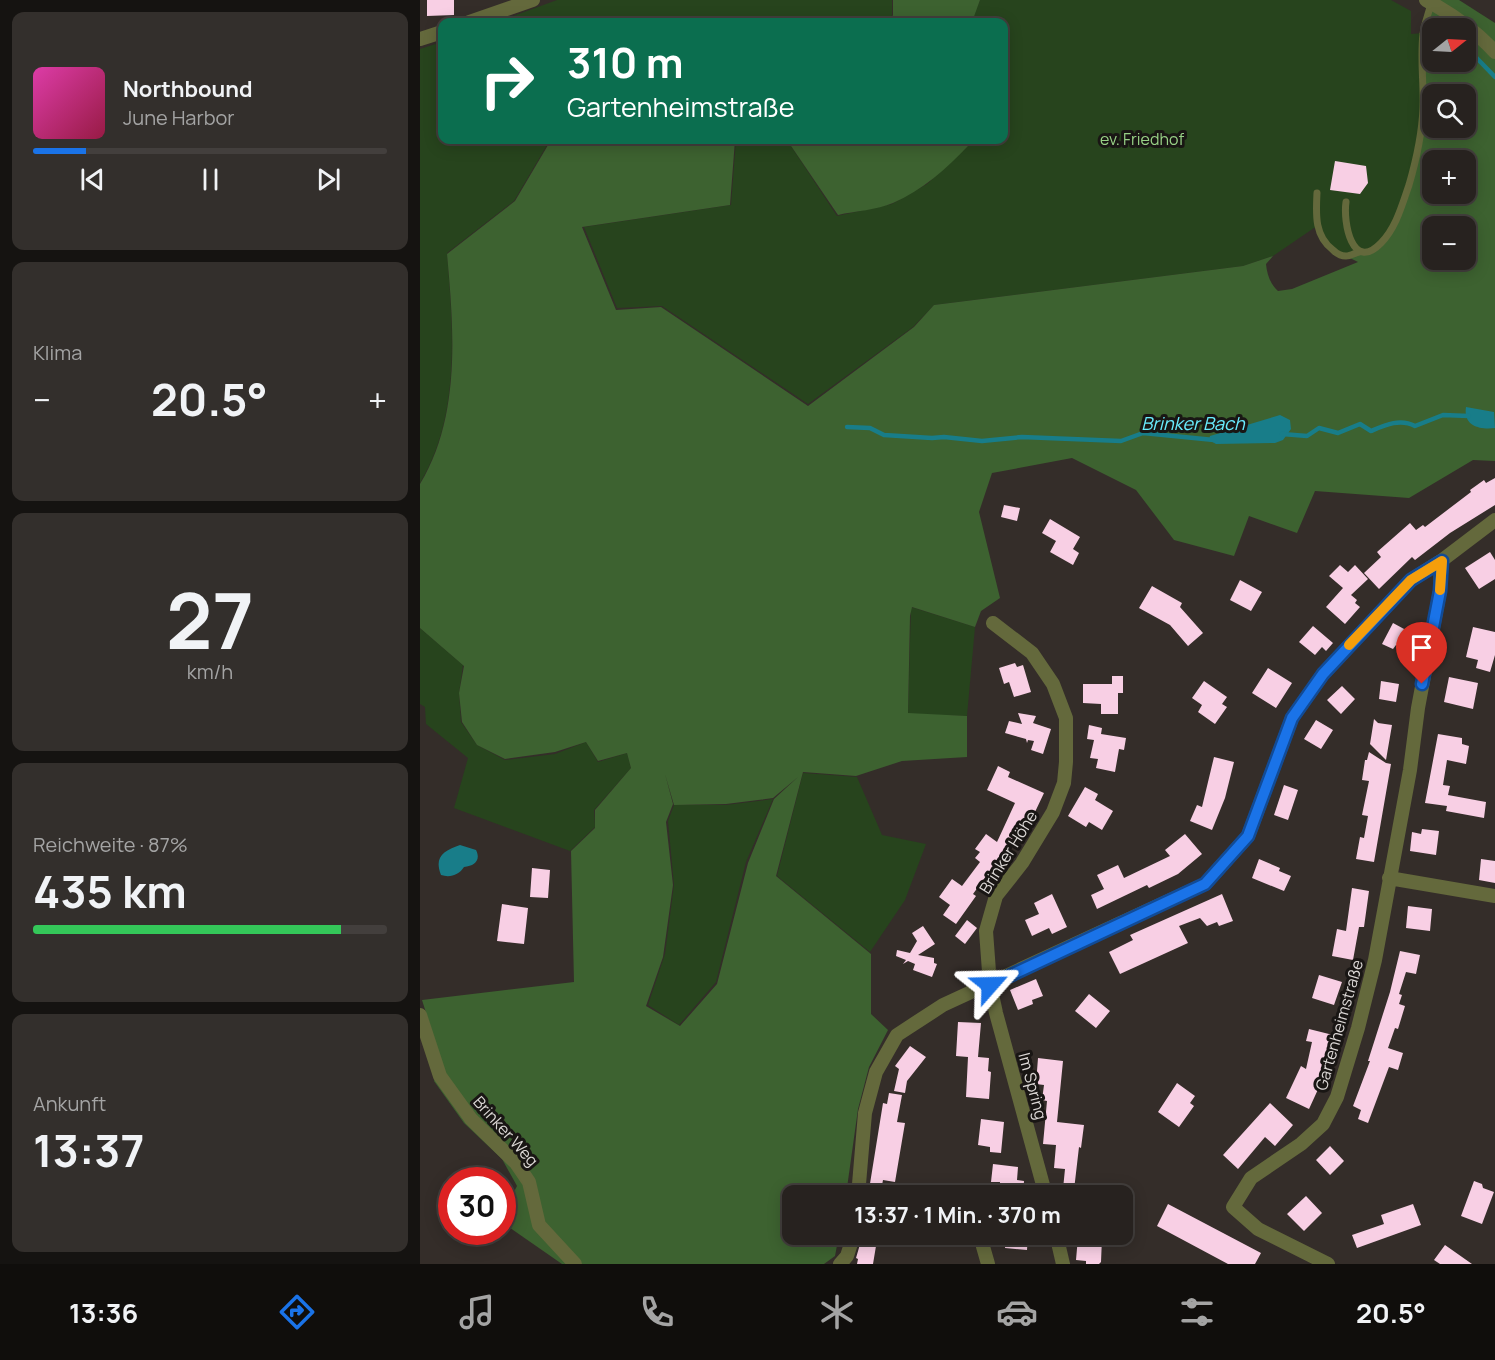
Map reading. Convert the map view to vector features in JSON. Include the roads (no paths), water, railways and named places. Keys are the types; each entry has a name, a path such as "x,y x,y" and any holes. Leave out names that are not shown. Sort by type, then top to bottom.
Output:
{"street":[{"path":"481,18 533,0"},
{"path":"1428,2 1458,18 1495,52"},
{"path":"420,39 438,33"},
{"path":"859,1185 865,1113 876,1072 897,1035 943,1005 1205,884 1248,836 1292,718 1323,674 1411,580 1442,561 1495,520"},
{"name":"Gartenheimstraße","path":"1328,1264 1258,1229 1233,1207 1251,1178 1302,1144 1323,1124 1337,1097 1375,960 1410,770 1418,708 1440,591 1442,561"},
{"name":"Brinker Höhe","path":"990,985 986,931 996,896 1022,863 1053,812 1064,783 1066,762 1066,718 1053,684 1032,653 993,623"},
{"path":"1389,878 1495,896"},
{"name":"Im Spring","path":"990,985 1043,1185"},
{"name":"Brinker Weg","path":"420,1015 440,1076 471,1119 516,1163 529,1182 539,1225 575,1264"},
{"path":"840,1264 847,1256 850,1245"},
{"path":"983,1245 988,1264"},
{"path":"1059,1245 1063,1264"}],"lane":[{"path":"1317,193 1316,216 1323,239 1338,254 1346,256 1373,250 1388,235 1395,223 1409,184 1419,142 1423,110 1423,33 1428,2"},
{"path":"1346,202 1344,218 1354,247 1359,252"}],"water":[{"path":"1466,407 1494,412 1495,428 1478,427 1470,423 1467,419"},
{"path":"1280,415 1290,420 1291,429 1283,440 1275,443 1216,444 1209,440 1210,436"},
{"path":"460,845 476,850 478,857 476,862 464,867 454,875 441,875 439,859 445,852"}],"waterway":[{"path":"1476,57 1495,77"},
{"name":"Brinker Bach","path":"1282,434 1307,436 1319,428 1338,433 1360,424 1371,431 1398,422 1415,426 1443,415 1469,416"},
{"name":"Brinker Bach","path":"847,427 870,428 884,435 982,441 1022,437 1121,441 1143,433 1214,440"}],"park label":[{"name":"ev. Friedhof","path":"1142,139"}]}
